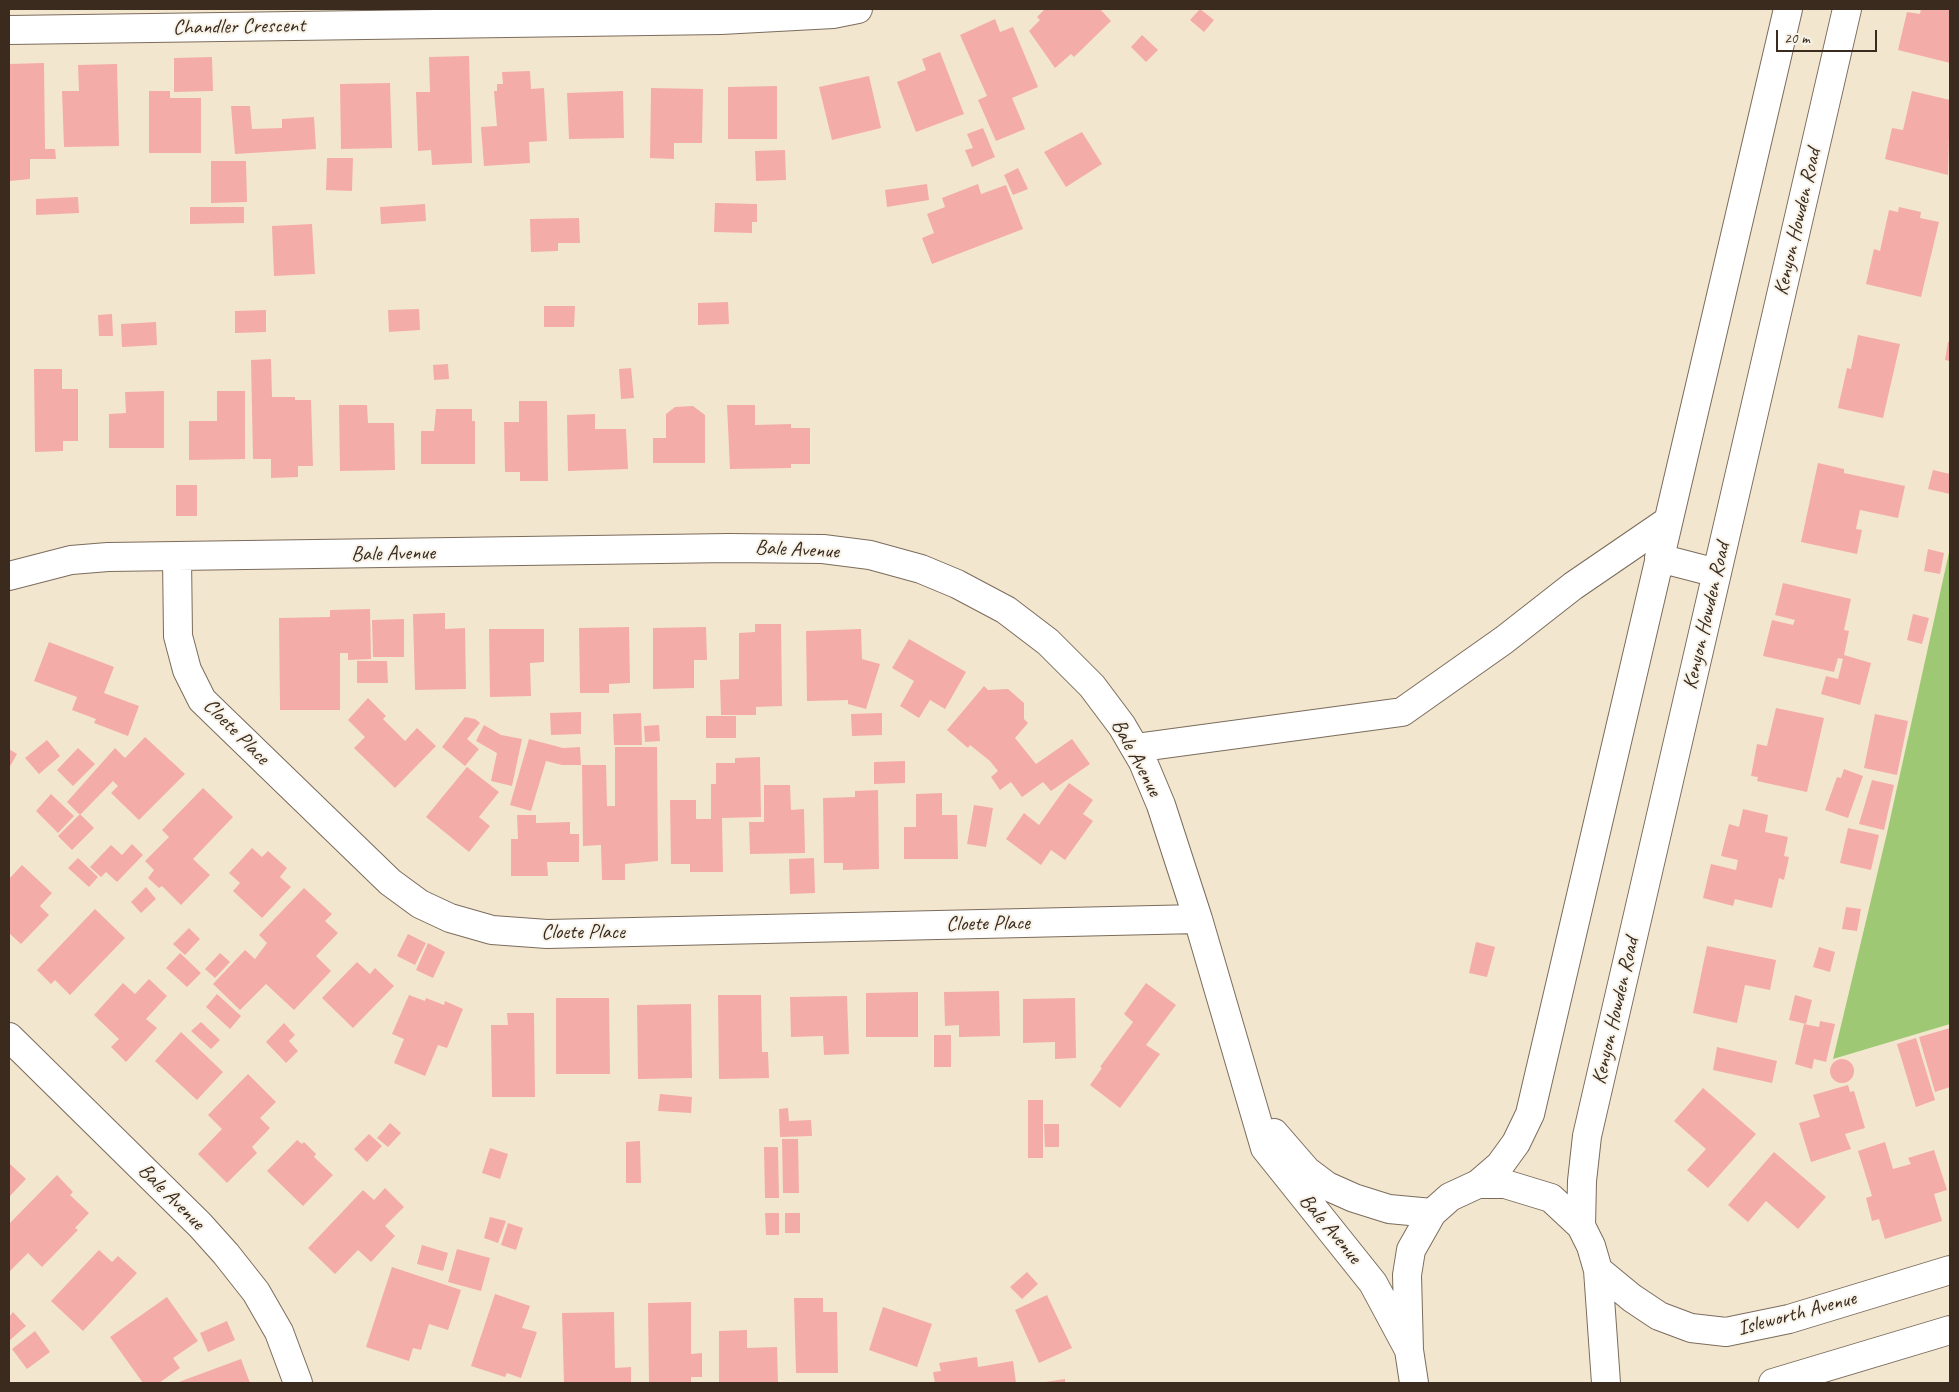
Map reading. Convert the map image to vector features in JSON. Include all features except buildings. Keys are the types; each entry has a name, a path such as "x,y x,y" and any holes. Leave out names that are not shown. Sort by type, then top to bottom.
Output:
{"street":[{"name":"Chandler Crescent","path":"9,30 721,20 833,14 858,9"},
{"path":"1414,1383 1409,1350 1406,1275 1411,1250 1432,1214 1450,1197 1478,1184 1500,1166 1516,1143 1530,1114 1788,9"},
{"name":"Kenyon Howden Road","path":"1581,1226 1582,1181 1587,1136 1846,9"},
{"path":"1135,748 1402,712 1504,640 1573,586 1668,521"},
{"name":"Bale Avenue","path":"9,576 71,560 108,557 729,548 823,549 870,556 921,569 958,584 1006,610 1048,642 1092,686 1135,748 1161,805 1198,919 1265,1148 1373,1283 1409,1350"},
{"name":"Cloete Place","path":"177,557 178,636 187,670 202,700 390,882 420,904 450,918 492,930 547,934 1198,919"},
{"path":"1660,558 1717,573"},
{"name":"Bale Avenue","path":"9,1037 194,1219 226,1254 256,1292 278,1332 298,1383"},
{"name":"Bale Avenue","path":"1254,1109 1307,1171 1327,1186 1354,1198 1389,1208 1432,1214"},
{"path":"1478,1184 1505,1184 1551,1198 1581,1226 1592,1246 1598,1270 1606,1383"},
{"name":"Isleworth Avenue","path":"1598,1270 1632,1298 1660,1316 1692,1328 1726,1332 1789,1319 1950,1270"},
{"path":"1773,1383 1950,1330"}],"green space":[{"path":"1950,548 1950,1024 1833,1059 1887,833"}]}
